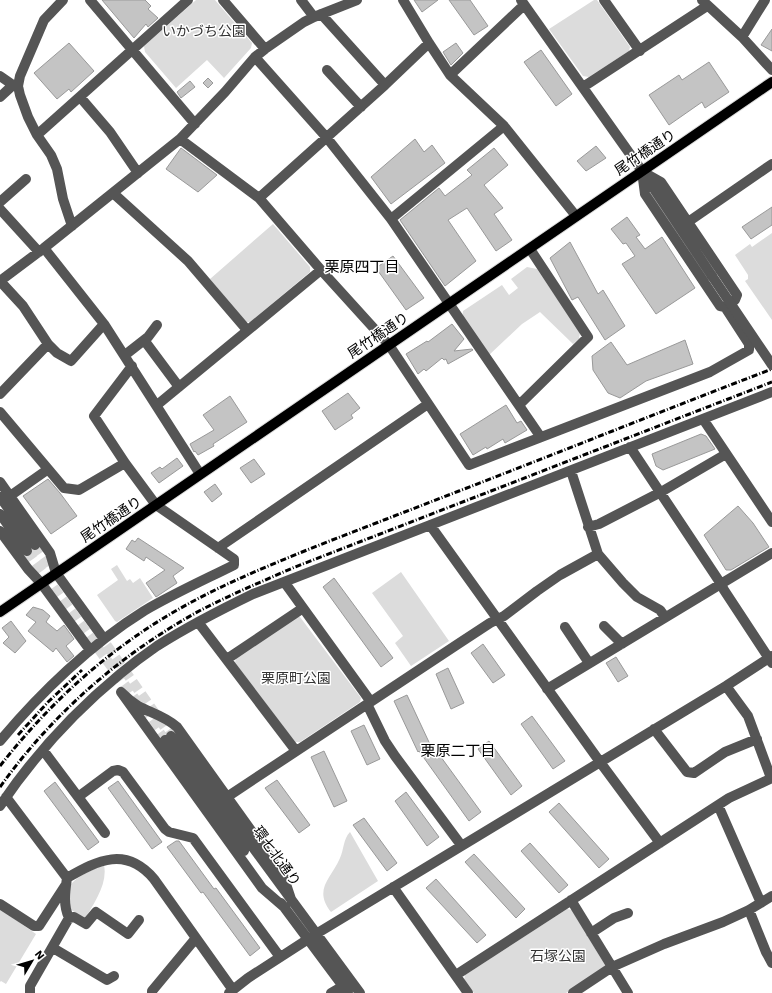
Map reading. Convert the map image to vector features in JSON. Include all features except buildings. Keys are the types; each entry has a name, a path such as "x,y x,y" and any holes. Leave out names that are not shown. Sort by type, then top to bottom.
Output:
{"main road":[{"name":"尾竹橋通り","path":"0,612 772,82"}],"street":[{"path":"0,97 15,86 44,20 63,0"},
{"path":"90,0 195,124"},
{"path":"37,135 188,0"},
{"path":"223,0 265,49"},
{"path":"301,0 318,15 385,84"},
{"path":"104,324 71,362 57,353 48,344 23,306 0,281 180,140 255,57 265,49 318,15 357,0"},
{"path":"403,0 450,75 504,126 576,216"},
{"path":"604,0 640,50"},
{"path":"742,37 765,0"},
{"path":"450,75 523,2 642,171 772,364"},
{"path":"583,87 640,50 705,3 742,37 772,70"},
{"path":"259,198 361,107 429,43"},
{"path":"255,57 327,138 391,218 448,304 540,436"},
{"path":"327,70 361,107"},
{"path":"0,76 15,86 37,135 51,155 57,169 63,199 72,226"},
{"path":"80,97 110,132 138,173"},
{"path":"391,218 504,126"},
{"path":"180,140 259,198 321,270 389,345 469,465 540,436 710,372 749,350 749,344 725,307 720,306 645,194 642,171"},
{"path":"688,222 772,164"},
{"path":"642,171 661,182 737,295 735,300 725,307"},
{"path":"0,202 26,179"},
{"path":"113,193 188,261 247,330"},
{"path":"0,209 41,250 104,324 200,474"},
{"path":"519,404 588,337 530,249"},
{"path":"157,405 321,270"},
{"path":"125,355 148,337 156,325"},
{"path":"144,340 178,387"},
{"path":"0,394 48,344"},
{"path":"0,741 22,715 104,638 144,612 179,592 234,565 234,559 156,505 125,463 94,416 132,366"},
{"path":"0,806 42,750 90,700 138,659 198,622 253,594 285,583 772,392"},
{"path":"218,548 428,404"},
{"path":"0,412 47,470 64,488 79,490 125,463"},
{"path":"703,419 772,522"},
{"path":"0,904 34,926 39,926 66,881 93,863 120,858 135,863 142,867 154,879 231,991 312,936 771,659 630,448"},
{"path":"588,527 599,524 660,492 726,454"},
{"path":"5,497 47,470"},
{"path":"571,471 598,554 637,597 660,610 665,617"},
{"path":"0,482 5,497 31,548 0,514"},
{"path":"5,497 50,552 56,573 104,638"},
{"path":"430,525 497,620 660,843"},
{"path":"0,531 28,569 41,583 90,650"},
{"path":"547,689 772,553"},
{"path":"227,797 477,631 497,620 543,587 598,554"},
{"path":"285,583 369,703 385,741 395,756 461,846"},
{"path":"227,659 303,608"},
{"path":"198,622 296,752"},
{"path":"604,626 622,644"},
{"path":"565,627 589,663"},
{"path":"112,681 262,888 288,905"},
{"path":"456,975 728,798 772,778 748,716 726,686"},
{"path":"121,692 132,702 163,717 177,727 283,875 288,905"},
{"path":"654,729 687,772 694,772 725,752 757,740"},
{"name":"環七北通り","path":"168,738 288,905 360,993"},
{"path":"42,750 105,834"},
{"path":"78,797 113,771 118,770 123,772 165,829 169,832 193,838 280,957"},
{"path":"6,797 66,881 65,905 69,918 30,986 30,993"},
{"path":"718,805 761,903"},
{"path":"392,887 468,993"},
{"path":"573,993 612,967 664,944 723,922 749,910 772,896"},
{"path":"571,900 628,993"},
{"path":"749,910 772,963"},
{"path":"69,918 74,917 86,924 96,912 128,934 139,920"},
{"path":"591,933 614,918 628,913"},
{"name":"環七北通り","path":"312,936 345,989"},
{"path":"152,993 152,991 196,938"},
{"path":"53,948 107,980 114,976"},
{"path":"331,993 345,989"}],"green space":[{"name":"いかづち公園","path":"196,0 215,0 252,43 251,48 224,78 207,60 176,88 145,52 144,46"},
{"path":"594,0 597,0 630,47 629,51 589,77 583,76 549,29"},
{"path":"273,224 310,267 310,272 250,322 245,322 210,279"},
{"path":"772,233 772,320 745,281 748,279 748,275 735,255 750,244 752,247"},
{"path":"527,267 537,269 580,332 579,339 573,344 540,312 522,324 489,355 462,319 463,311 502,285 509,295 518,288 511,279"},
{"path":"117,565 127,581 130,579 133,583 140,578 153,598 117,622 97,595 118,580 111,569"},
{"path":"401,572 449,641 411,666 395,643 403,636 372,593"},
{"name":"栗原町公園","path":"295,616 300,617 361,698 360,702 300,742 295,742 235,663 236,658"},
{"path":"350,832 378,881 331,912 324,897 325,884 340,858 346,838"},
{"path":"104,865 105,872 102,886 85,919 70,909 70,887 75,880"},
{"path":"0,909 36,934 6,984 1,981 0,982"},
{"name":"石塚公園","path":"567,909 572,910 605,965 604,968 566,993 474,993 464,980 465,975"}],"tunnel":[{"path":"35,545 56,575"},
{"path":"27,551 165,740"},
{"path":"98,633 171,736"}],"railway":[{"path":"0,766 36,723 98,665 143,631 205,595 265,567 327,542 772,369"},
{"path":"0,787 43,734 91,687 144,645 201,610 295,567 772,382"},
{"path":"18,735 48,702 82,670"}],"district":[{"name":"栗原四丁目","path":"362,267"},
{"name":"栗原二丁目","path":"458,751"}]}
